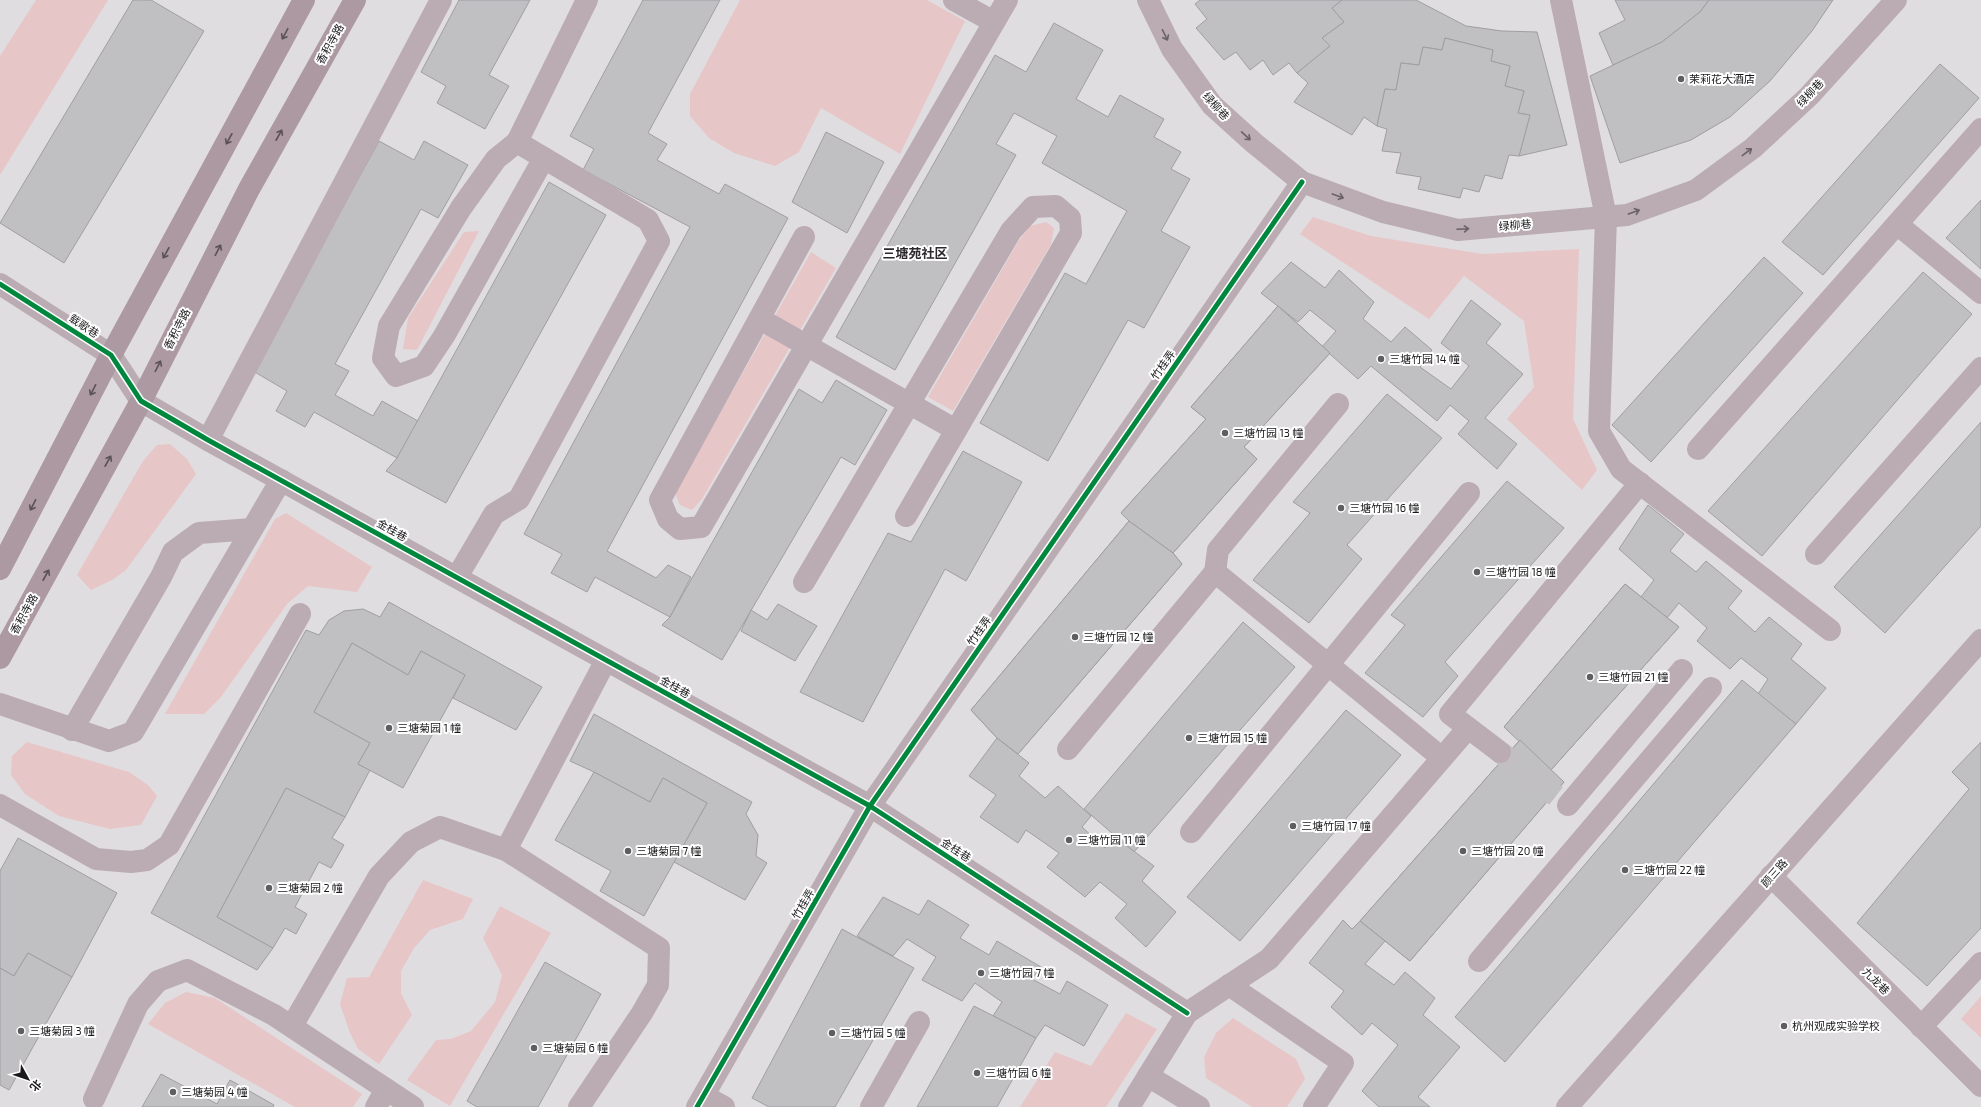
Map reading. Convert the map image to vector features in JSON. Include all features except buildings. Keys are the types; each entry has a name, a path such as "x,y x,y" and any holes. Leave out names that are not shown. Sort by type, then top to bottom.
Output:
{"main road":[{"path":"0,569 111,355 304,0"},
{"name":"香积寺路","path":"0,658 141,401 249,189 355,0"}],"street":[{"path":"208,440 441,0"},
{"path":"544,158 444,336 424,366 396,376 383,358 389,326 461,208 496,158 517,142 587,0"},
{"path":"954,0 994,22"},
{"path":"804,237 660,500 668,519 680,529 701,527 1007,0"},
{"name":"绿柳巷","path":"1148,0 1172,49 1212,105 1254,143 1302,182 1383,212 1458,230 1627,215 1696,190 1753,148 1809,96 1896,0"},
{"path":"1561,0 1606,217 1599,431 1621,469 1830,630"},
{"path":"1698,449 1981,129"},
{"path":"457,577 494,514 518,499 659,241 648,220 517,142"},
{"name":"竹桂弄","path":"701,1102 870,806 1302,182"},
{"path":"804,582 1011,231 1033,207 1056,206 1070,218 1071,233 906,516"},
{"path":"1897,224 1981,293"},
{"name":"载歌巷","path":"0,284 111,355 141,401"},
{"path":"760,319 956,430"},
{"path":"1816,554 1981,368"},
{"name":"金桂巷","path":"141,401 208,440 870,806 1187,1014"},
{"path":"1068,749 1215,572 1218,550 1338,404"},
{"path":"0,704 72,730 109,741 133,732 281,480"},
{"path":"1500,752 1450,714 1640,483"},
{"path":"1191,832 1469,493"},
{"path":"72,730 161,577 173,552 199,533 252,529"},
{"path":"1215,572 1442,758"},
{"path":"0,805 96,859 131,862 147,860 169,845 300,614"},
{"name":"颜三路","path":"1567,1107 1981,640"},
{"path":"506,850 606,660"},
{"path":"1592,827 1562,800 1682,670"},
{"path":"1479,961 1711,688"},
{"path":"1129,1107 1187,1014 1269,959 1468,728"},
{"path":"292,1026 379,876 411,842 440,827 506,850 659,948 658,985 642,1013 579,1107"},
{"name":"九龙巷","path":"1771,876 1921,1027 1979,1079"},
{"path":"1921,1027 1981,963"},
{"path":"94,1098 138,1004 158,980 187,970 274,1015 292,1026 381,1098 413,1107"},
{"path":"1229,985 1343,1063 1314,1107"},
{"path":"871,1107 919,1022"},
{"path":"1148,1076 1199,1107"},
{"path":"701,1102 724,1107"}],"shaded area":[{"path":"36,0 108,0 0,175 0,56"},
{"path":"740,0 927,0 965,21 900,154 821,108 799,152 775,166 734,153 709,138 690,116 690,94"},
{"path":"1313,217 1371,236 1482,254 1579,249 1573,419 1597,470 1582,490 1507,419 1534,387 1524,321 1464,276 1429,319 1300,234"},
{"path":"1046,222 1054,228 1051,244 953,411 928,397 1018,242 1030,226"},
{"path":"479,231 417,350 403,349 408,318 464,232"},
{"path":"811,252 836,268 702,499 692,510 680,505 675,493"},
{"path":"170,444 187,459 196,474 126,570 112,580 91,590 77,575 143,461 157,445"},
{"path":"286,513 372,567 357,592 308,586 287,604 221,697 204,714 165,714 275,519"},
{"path":"27,742 129,772 148,785 157,796 141,825 110,829 59,816 25,794 11,775 12,756"},
{"path":"423,880 473,899 463,919 430,930 414,948 401,971 401,993 412,1015 379,1064 358,1049 350,1033 340,1004 347,978 369,977"},
{"path":"500,906 551,933 450,1106 407,1080 436,1040 451,1039 471,1031 495,1002 502,975 483,938"},
{"path":"186,992 215,998 362,1094 353,1107 295,1107 148,1024 165,1003"},
{"path":"1981,996 1981,1038 1961,1019"},
{"path":"1126,1013 1157,1029 1106,1107 1020,1107 1055,1052 1091,1066"},
{"path":"1233,1018 1296,1059 1305,1079 1287,1107 1252,1107 1206,1078 1204,1057 1216,1033"}],"tunnel":[{"path":"1500,752 1556,796"}],"cycle path":[{"path":"697,1107 870,806 1302,182"},
{"path":"0,284 111,355 141,401 208,440 870,806 1187,1013"}],"place":[{"name":"茉莉花大酒店","path":"1681,79"},
{"name":"三塘竹园 14 幢","path":"1381,359"},
{"name":"三塘竹园 13 幢","path":"1225,433"},
{"name":"三塘竹园 16 幢","path":"1341,508"},
{"name":"三塘竹园 18 幢","path":"1477,572"},
{"name":"三塘竹园 12 幢","path":"1075,637"},
{"name":"三塘竹园 21 幢","path":"1590,677"},
{"name":"三塘菊园 1 幢","path":"389,728"},
{"name":"三塘竹园 15 幢","path":"1189,738"},
{"name":"三塘竹园 17 幢","path":"1293,826"},
{"name":"三塘竹园 11 幢","path":"1069,840"},
{"name":"三塘菊园 7 幢","path":"628,851"},
{"name":"三塘竹园 20 幢","path":"1463,851"},
{"name":"三塘竹园 22 幢","path":"1625,870"},
{"name":"三塘菊园 2 幢","path":"269,888"},
{"name":"三塘竹园 7 幢","path":"981,973"},
{"name":"杭州观成实验学校","path":"1784,1026"},
{"name":"三塘菊园 3 幢","path":"21,1031"},
{"name":"三塘竹园 5 幢","path":"832,1033"},
{"name":"三塘菊园 6 幢","path":"534,1048"},
{"name":"三塘竹园 6 幢","path":"977,1073"},
{"name":"三塘菊园 4 幢","path":"173,1092"}],"district":[{"name":"三塘苑社区","path":"915,253"}]}
